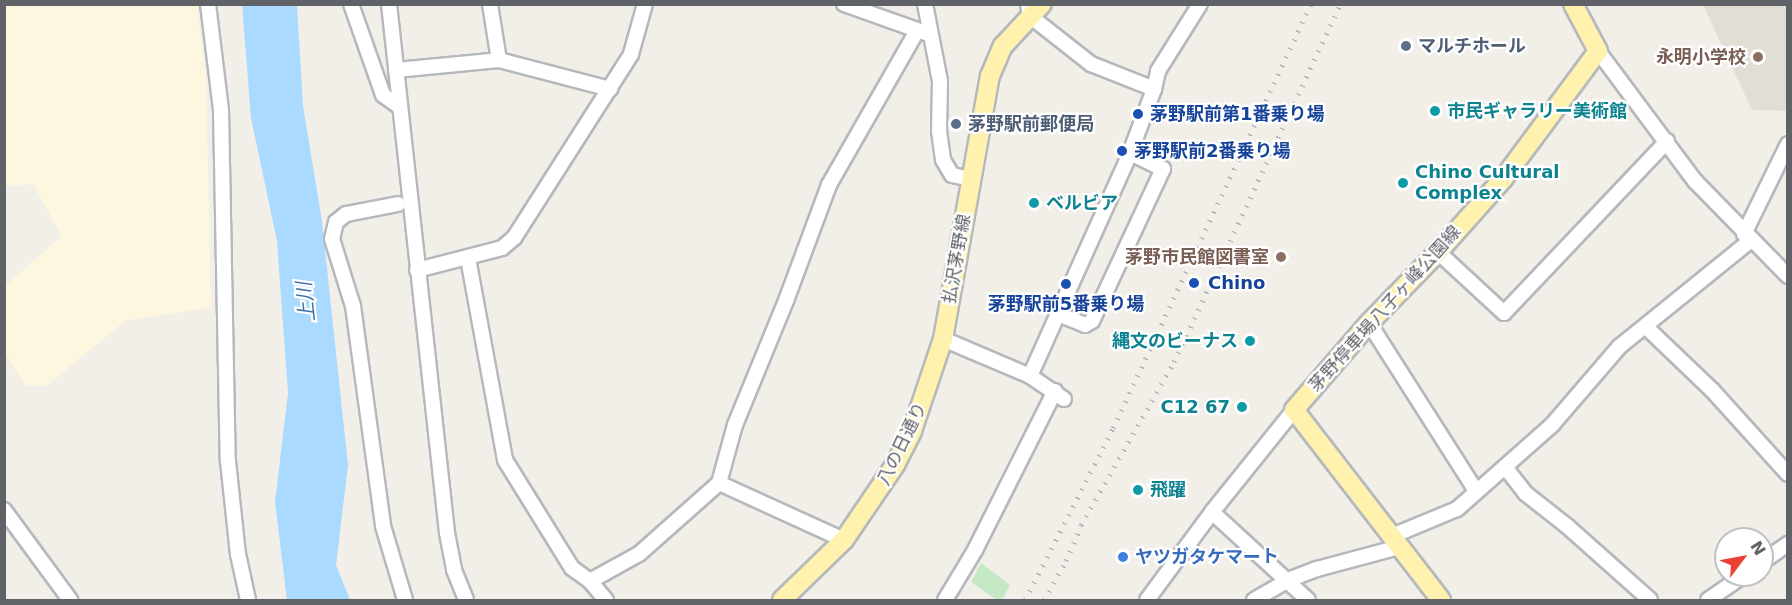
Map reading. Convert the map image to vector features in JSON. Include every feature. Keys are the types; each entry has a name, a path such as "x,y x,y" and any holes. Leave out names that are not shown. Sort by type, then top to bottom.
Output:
{"main road":[{"path":"1573,4 1598,51"},
{"path":"971,179 990,76 1004,46 1033,8"},
{"name":"茅野停車場八子ヶ峰公園線","path":"1294,410 1369,323 1438,252 1523,154 1598,51"},
{"name":"払沢茅野線","path":"943,339 971,179"},
{"name":"八の日通り","path":"844,540 875,497 908,439 927,391 943,339"},
{"path":"1294,410 1441,600"},
{"path":"782,600 844,540"}],"street":[{"path":"208,4 220,110 228,461 238,554 248,600"},
{"path":"351,4 383,95 399,106"},
{"path":"389,4 447,533 454,570 466,600"},
{"path":"490,4 498,60"},
{"path":"417,270 502,248 514,238 631,54 645,4"},
{"path":"844,4 924,32"},
{"path":"925,4 924,32 940,81 939,131 943,160 952,175 971,179"},
{"path":"1030,376 1130,153 1154,89 1158,71 1200,4"},
{"path":"1033,8 1091,64 1154,89"},
{"path":"590,581 639,554 719,483 735,425 787,298 829,185 924,32"},
{"path":"1598,51 1695,181 1788,276"},
{"path":"396,70 498,60 610,89"},
{"path":"1438,252 1503,314 1667,141"},
{"path":"1254,600 1288,580 1396,542 1457,510 1552,426 1619,347 1646,327 1748,237 1788,144"},
{"path":"1058,314 1085,325 1092,321 1163,169 1130,153"},
{"path":"398,204 346,214 336,222 332,239 353,306 383,526 405,600"},
{"path":"468,258 505,460 572,568 590,581 606,600"},
{"path":"1369,323 1476,491"},
{"path":"1646,327 1712,390 1788,474"},
{"path":"943,339 1030,376 1060,395 945,600"},
{"path":"1147,600 1212,512 1294,410"},
{"path":"1505,467 1525,493 1568,526 1650,600"},
{"path":"719,483 844,540"},
{"path":"4,510 70,600"},
{"path":"1212,512 1308,600"},
{"path":"1774,554 1788,544"},
{"path":"1708,600 1727,587"}],"shaded area":[{"path":"5,4 197,5 206,79 211,307 125,321 46,386 25,385 5,353 5,286 62,236 33,184 5,186"},
{"name":"永明小学校","path":"1703,5 1787,5 1787,111 1752,110"}],"green space":[{"path":"981,563 1010,585 1002,600 997,600 971,582"}],"water":[{"name":"上川","path":"242,5 297,5 303,106 322,221 348,465 336,565 350,600 287,600 275,502 288,393 277,241 251,118"}],"railway":[{"path":"1025,600 1113,428 1311,4"},
{"path":"1044,600 1066,561 1081,525 1174,362 1340,4"}],"place":[{"name":"マルチホール","path":"1406,46"},
{"name":"永明小学校","path":"1758,57"},
{"name":"市民ギャラリー美術館","path":"1435,111"},
{"name":"茅野駅前第1番乗り場","path":"1138,114"},
{"name":"茅野駅前郵便局","path":"956,124"},
{"name":"茅野駅前2番乗り場","path":"1122,151"},
{"name":"Chino Cultural Complex","path":"1403,183"},
{"name":"ベルビア","path":"1034,203"},
{"name":"茅野市民館図書室","path":"1281,257"},
{"name":"Chino","path":"1194,283"},
{"name":"茅野駅前5番乗り場","path":"1066,284"},
{"name":"縄文のビーナス","path":"1250,341"},
{"name":"C12 67","path":"1242,407"},
{"name":"飛躍","path":"1138,490"},
{"name":"ヤツガタケマート","path":"1123,557"}]}
